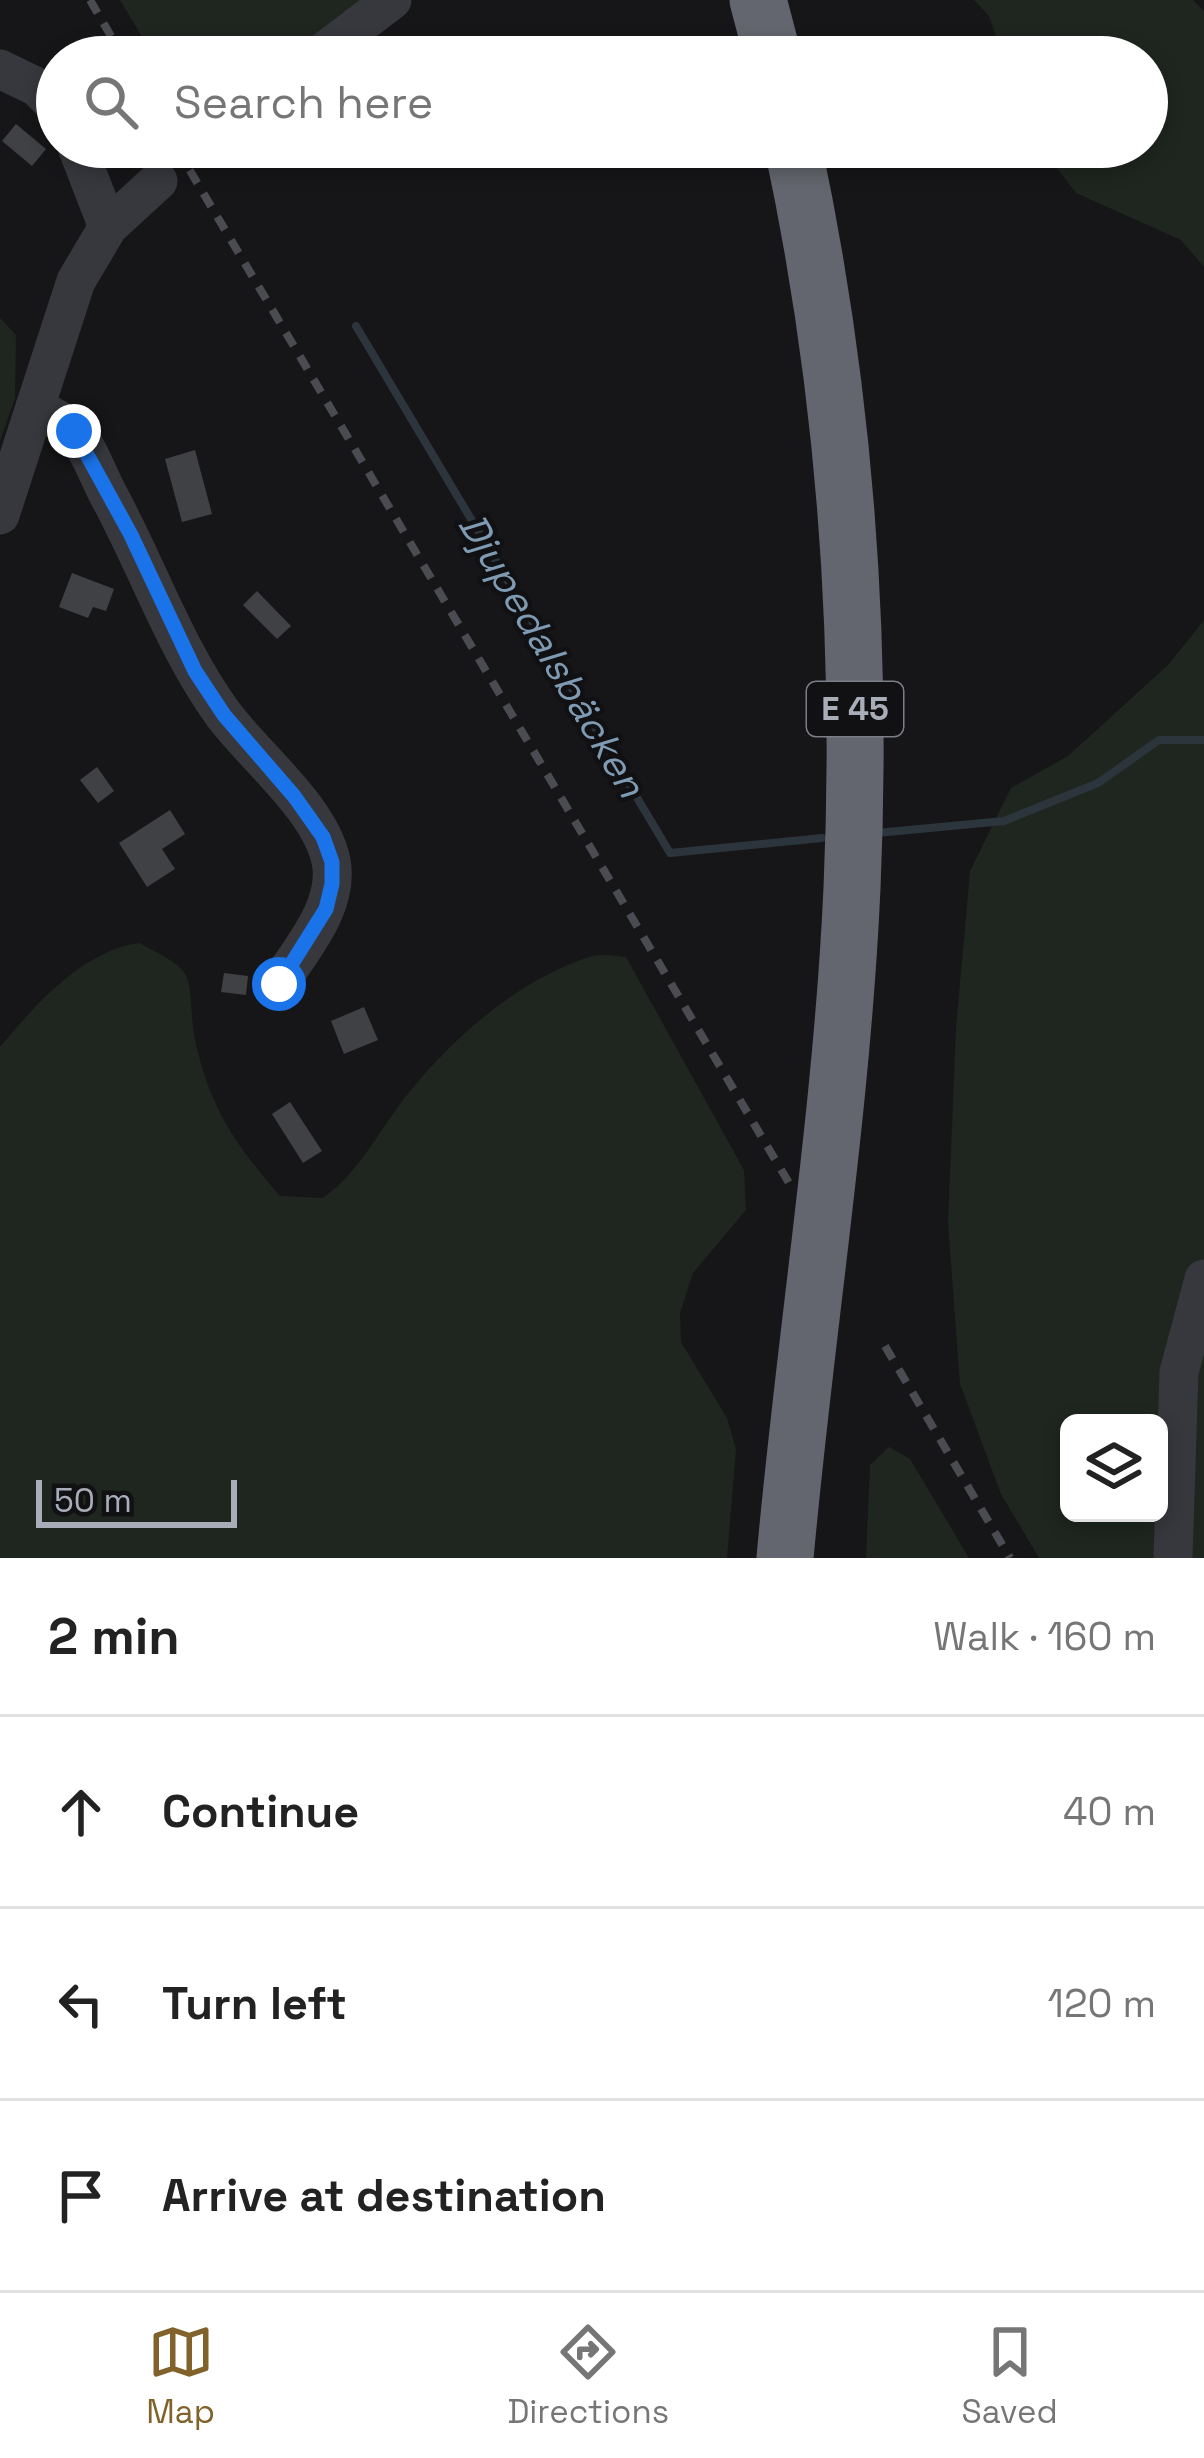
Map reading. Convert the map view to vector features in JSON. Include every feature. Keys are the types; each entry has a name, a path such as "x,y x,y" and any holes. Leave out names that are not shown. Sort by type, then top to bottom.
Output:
{"highway":[{"path":"758,0 767,36"},
{"path":"783,0 792,36"},
{"name":"E 45","path":"785,1558 842,1032 856,725 842,465 813,240 798,168"},
{"name":"E 45","path":"814,1558 866,1029 879,833 878,598 868,459 839,237 824,168"}],"street":[{"path":"345,36 392,0"},
{"path":"0,69 36,87"},
{"path":"85,168 108,227"},
{"path":"0,515 76,281 108,227 158,181"},
{"path":"35,407 74,431 131,535 195,671 224,715 323,837 332,862 326,909 279,984"},
{"path":"1173,1558 1179,1372 1204,1279"}],"shaded area":[{"path":"120,0 365,0 319,36 141,36"},
{"path":"974,0 1193,0 1204,11 1204,267 1181,240 1076,193 1057,168 1168,168 1168,36 996,36 989,16"},
{"path":"0,318 16,335 15,398 0,441"},
{"path":"1204,620 1204,1558 1039,1558 1001,1494 960,1384 948,1223 956,1028 970,871 1011,788 1068,756 1169,664"},
{"path":"140,943 186,975 195,1040 208,1086 250,1159 280,1196 323,1198 360,1161 429,1069 491,1011 563,967 593,956 626,957 744,1170 746,1210 693,1273 680,1313 681,1342 727,1418 736,1449 727,1558 0,1558 0,1047 45,997 80,968 99,956"},
{"path":"889,1447 910,1459 969,1558 866,1558 870,1465"}],"building":[{"path":"16,124 36,141 36,161 32,166 2,141"},
{"path":"195,450 212,514 182,522 165,459"},
{"path":"72,573 114,589 106,611 93,607 88,618 59,607"},
{"path":"257,591 291,626 277,639 243,605"},
{"path":"97,767 114,791 98,803 80,780"},
{"path":"170,810 185,834 162,849 175,869 147,887 119,843"},
{"path":"224,973 248,976 246,995 221,992"},
{"path":"364,1007 378,1040 344,1054 331,1021"},
{"path":"290,1102 322,1151 303,1163 272,1114"}],"waterway":[{"name":"Djupedalsbäcken","path":"356,326 670,853 822,838"},
{"name":"Djupedalsbäcken","path":"877,833 1004,821 1098,783 1159,740 1204,740"}],"railway":[{"path":"90,0 111,36"},
{"path":"188,168 789,1183"},
{"path":"885,1346 1010,1558"}],"route":[{"path":"74,431 131,535 195,671 224,715 323,837 332,862 326,909 279,984"}]}
